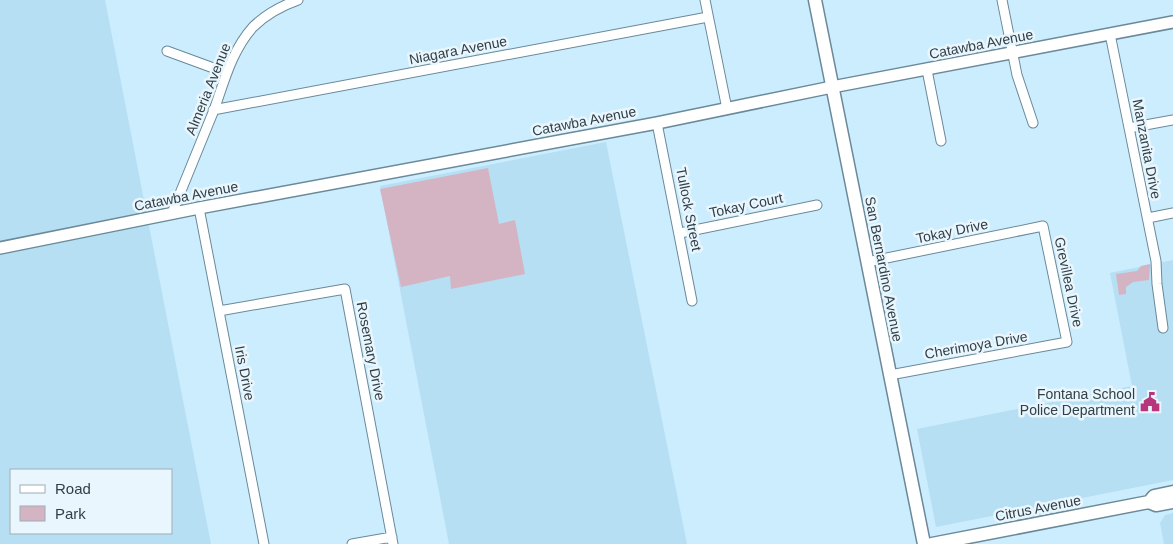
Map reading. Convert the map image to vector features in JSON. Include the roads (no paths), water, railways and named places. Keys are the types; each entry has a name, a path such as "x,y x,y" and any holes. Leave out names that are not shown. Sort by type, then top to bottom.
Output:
{"main road":[{"name":"San Bernardino Avenue","path":"815,0 924,544"},
{"name":"Citrus Avenue","path":"932,544 1149,502 1154,496 1173,492"},
{"name":"Citrus Avenue","path":"1149,502 1156,506 1173,502"}],"street":[{"name":"Almeria Avenue","path":"172,213 227,73 242,42 252,28 271,12 282,5 298,0"},
{"path":"705,0 727,109"},
{"path":"1002,0 1017,75 1033,123"},
{"name":"Niagara Avenue","path":"213,110 708,17"},
{"name":"Catawba Avenue","path":"0,248 172,213 657,123 832,87 1173,22"},
{"name":"Manzanita Drive","path":"1110,34 1156,261 1163,328"},
{"path":"167,51 227,73"},
{"path":"927,70 941,141"},
{"path":"1129,128 1173,120"},
{"name":"Tullock Street","path":"657,123 692,301"},
{"name":"Tokay Court","path":"680,233 817,205"},
{"name":"Iris Drive","path":"199,208 264,544"},
{"path":"1148,218 1173,214"},
{"name":"Tokay Drive","path":"867,262 1043,226"},
{"name":"Grevillea Drive","path":"1043,226 1068,342"},
{"name":"Rosemary Drive","path":"219,311 345,289 393,540"},
{"name":"Cherimoya Drive","path":"890,375 1068,342"},
{"path":"352,544 393,540"}],"place":[{"name":"Fontana School Police Department","path":"1150,402"}]}
